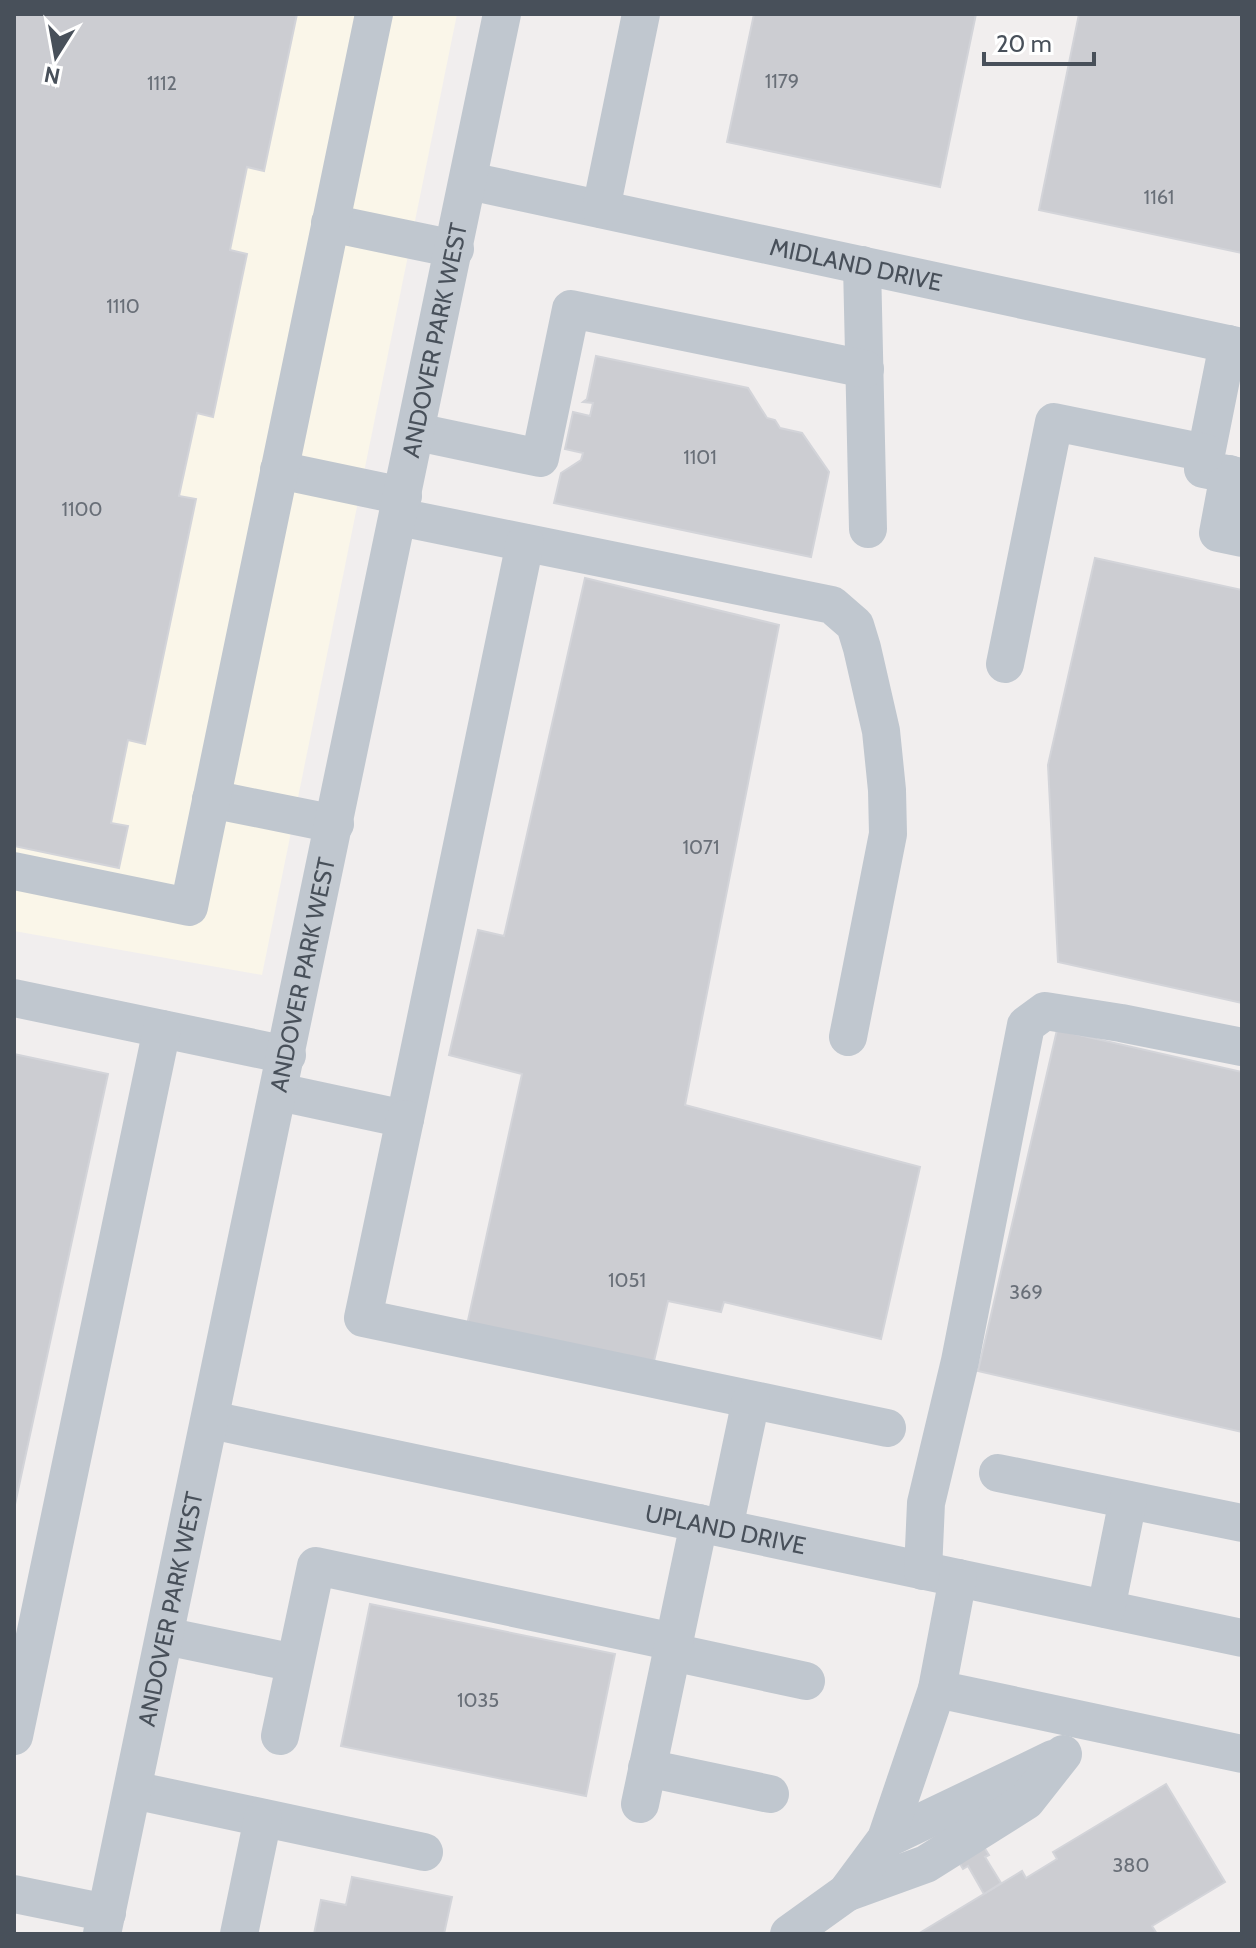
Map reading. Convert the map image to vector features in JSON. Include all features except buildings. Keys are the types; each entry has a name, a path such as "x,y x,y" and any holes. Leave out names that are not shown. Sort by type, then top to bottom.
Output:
{"street":[{"path":"14,871 189,907 374,14"},
{"name":"ANDOVER PARK WEST","path":"105,1924 502,14"},
{"path":"601,209 641,14"},
{"name":"MIDLAND DRIVE","path":"469,181 1235,345"},
{"path":"330,223 455,249"},
{"path":"862,265 868,529"},
{"path":"417,432 540,458 571,309 865,369"},
{"path":"1235,345 1218,533 1242,538"},
{"path":"1005,664 1054,422 1226,468"},
{"path":"279,470 525,543 832,605 855,625 881,731 888,834 848,1037"},
{"path":"525,543 363,1318 887,1428"},
{"path":"211,799 335,824"},
{"path":"14,998 287,1055"},
{"path":"846,1893 886,1839 937,1689 941,1574 926,1503 960,1361 1026,1025 1045,1011 1242,1047"},
{"path":"14,1736 162,1029"},
{"path":"279,1092 405,1119"},
{"path":"751,1400 673,1647 643,1786 770,1794"},
{"name":"UPLAND DRIVE","path":"211,1420 1242,1638"},
{"path":"998,1473 1242,1523"},
{"path":"1106,1609 1128,1500"},
{"path":"280,1736 316,1566 673,1647 806,1681"},
{"path":"165,1636 295,1663"},
{"path":"937,1689 1242,1754"},
{"path":"886,1839 1116,1729"},
{"path":"789,1934 846,1893 926,1864 1026,1801 1063,1754"},
{"path":"133,1790 424,1852"},
{"path":"239,1934 263,1818"},
{"path":"14,1894 105,1924"}],"shaded area":[{"path":"14,14 457,14 262,975 14,931"}]}
